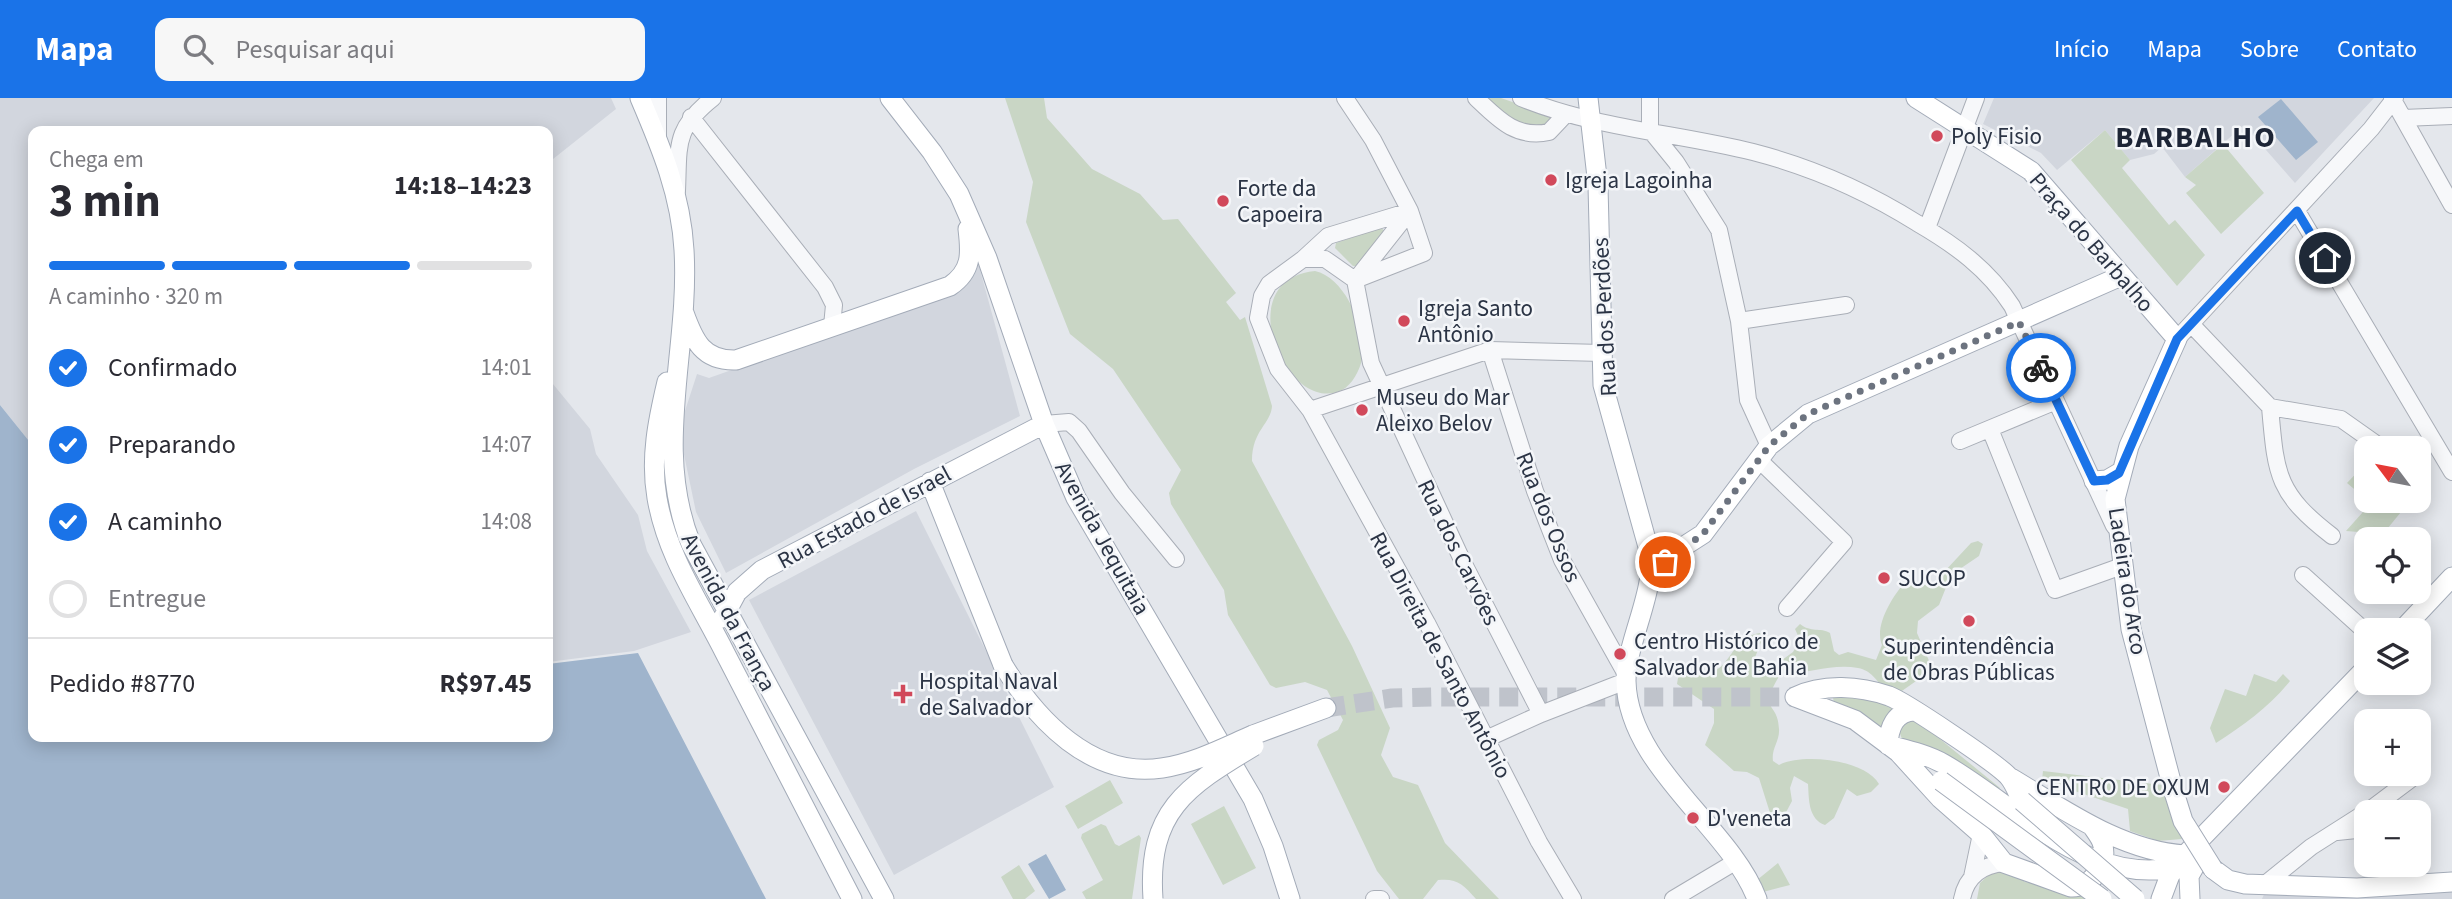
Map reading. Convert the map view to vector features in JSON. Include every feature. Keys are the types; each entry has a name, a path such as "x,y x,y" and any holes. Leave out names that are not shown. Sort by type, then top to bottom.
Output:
{"main road":[{"path":"640,98 658,140 677,198 684,249 683,309 698,345 708,355 724,360 744,357 950,286 958,281 971,256 966,209"},
{"name":"Avenida Jequitaia","path":"890,98 932,152 966,209 987,258 1044,424 1076,498 1198,701 1253,799 1273,846 1290,899"},
{"name":"Rua dos Perdões","path":"1588,98 1598,186 1603,386 1655,572"},
{"name":"Praça do Barbalho","path":"1916,98 2031,171 2177,339"},
{"path":"1757,899 1735,862 1660,765 1636,720 1627,679 1648,582 1675,552 1703,534 1764,453 1808,414 2121,276"},
{"name":"Avenida da França","path":"683,309 673,428 673,484 679,515 691,544 884,899"},
{"name":"Avenida da França","path":"683,309 657,428 654,455 656,497 683,579 720,642 852,899"},
{"name":"Ladeira do Arco","path":"2177,339 2119,473 2115,499 2117,532 2131,629 2183,821 2204,865 2235,899"},
{"name":"Rua Estado de Israel","path":"720,642 726,609 743,585 761,570 1044,424"},
{"path":"2094,481 2107,480 2119,473"},
{"path":"930,482 1003,665 1029,705 1054,730 1088,754 1113,764 1159,769 1256,739 1326,708"},
{"path":"1644,532 1675,552"},
{"path":"2413,618 2452,577"},
{"path":"2431,618 2452,596"},
{"path":"2190,899 2188,885 2354,683"},
{"path":"2102,899 1855,720 1795,697 1809,690 1862,689 1893,697 2009,777 2092,826 2152,850 2204,865 2255,889 2357,888 2452,882"},
{"path":"1893,749 1941,763 2065,856 2099,872 2151,879 2204,865 2357,695"},
{"path":"1914,711 1904,712 1894,721 1893,749 1940,798 1981,834 2004,863 2075,888 2099,872 2104,846 2092,826"},
{"path":"1153,899 1157,843 1175,803 1194,783 1256,739"},
{"path":"2009,777 2022,801 2135,899"},
{"path":"2161,899 2170,875"}],"street":[{"path":"658,98 658,140"},
{"path":"677,198 680,137 691,117 713,98"},
{"path":"1345,98 1373,140 1410,211 1424,253 1355,280"},
{"path":"1476,98 1500,121 1524,134 1549,132 1566,114"},
{"path":"1521,98 1591,120 1754,152 1825,175 1861,191 1927,228 1965,254 1992,279 2019,322 2117,532"},
{"path":"1650,98 1650,130 1712,215 1727,258 1740,321 1748,400 1764,453 1844,542 1787,608"},
{"path":"1927,228 1976,98"},
{"path":"2177,339 2371,129 2393,99 2452,205"},
{"path":"2403,118 2452,116"},
{"path":"691,117 825,286 834,306 832,326"},
{"path":"1355,280 1410,211"},
{"name":"Rua Direita de Santo Antônio","path":"1410,211 1328,236 1269,284 1262,296 1258,318 1278,369 1310,410 1427,623 1573,899"},
{"path":"2297,211 2452,472"},
{"path":"1303,259 1325,259 1355,280"},
{"name":"Rua dos Carvões","path":"1355,280 1371,363 1457,550 1541,714"},
{"path":"1740,321 1846,305"},
{"path":"2191,324 2270,407 2280,479 2296,507 2332,536"},
{"path":"1310,410 1490,350 1602,353"},
{"name":"Rua dos Ossos","path":"1490,350 1535,491 1562,560 1627,679"},
{"path":"1960,441 2056,401"},
{"path":"2270,407 2341,419 2365,436"},
{"path":"1044,424 1069,422 1079,431 1122,493 1176,559"},
{"path":"1990,429 2055,590 2122,566"},
{"path":"2302,575 2354,621"},
{"path":"1486,739 1627,679"},
{"path":"2382,800 2401,786"},
{"path":"2255,889 2354,819"},
{"path":"2335,831 2354,830"},
{"path":"1962,899 1972,877 1981,834"},
{"path":"1673,899 1735,862"},
{"path":"1972,877 1991,864 2004,863"},
{"path":"1374,899 1381,899"}],"shaded area":[{"path":"0,98 611,98 616,109 553,159 553,126 28,126 28,440 0,405"},
{"path":"1994,98 2374,98 2295,183 2244,125 2185,177 2162,147 2154,154 2130,160 2105,130 2057,170 2041,153 1983,124"},
{"path":"977,259 1020,416 914,469 726,573 696,512 682,445 683,417 697,374 709,378 959,289"},
{"path":"553,384 590,429 596,454 638,515 647,551 691,632 634,651 553,661"},
{"name":"Hospital Naval de Salvador","path":"916,511 1054,787 894,875 749,600"},
{"path":"2452,891 2452,899 2262,899 2265,892 2425,894"}],"green space":[{"path":"1005,98 1044,98 1047,118 1092,169 1140,194 1163,220 1178,219 1236,293 1226,302 1240,320 1245,317 1272,406 1255,442 1252,461 1352,646 1390,728 1381,755 1393,777 1418,785 1445,843 1499,899 1476,899 1459,883 1438,880 1423,899 1399,899 1377,871 1317,745 1319,740 1338,730 1343,720 1327,690 1305,682 1276,688 1270,685 1228,615 1224,590 1171,504 1169,493 1181,470 1113,369 1070,334 1026,222 1033,182"},
{"path":"1485,98 1501,98 1556,117 1538,126 1528,126 1510,118"},
{"path":"2105,130 2130,160 2122,168 2169,225 2175,220 2205,255 2177,286 2071,160"},
{"path":"2223,144 2264,193 2221,234 2186,193 2196,185 2185,177"},
{"path":"1381,227 1384,231 1357,266 1353,266 1335,248 1336,243"},
{"path":"1315,271 1326,276 1345,294 1358,320 1363,347 1359,368 1349,385 1342,390 1321,393 1302,384 1286,367 1275,344 1270,320 1274,297 1289,280"},
{"path":"2354,476 2354,489 2347,483"},
{"path":"2362,513 2400,513 2389,527 2354,527 2354,532 2346,531"},
{"path":"1978,541 1983,544 1979,556 1951,575 1939,605 1918,621 1917,633 1930,663 1919,679 1899,693 1885,687 1870,673 1858,668 1838,667 1781,673 1769,701 1779,729 1773,761 1779,765 1789,761 1817,759 1847,764 1861,769 1879,784 1871,792 1857,796 1847,789 1834,818 1825,825 1812,813 1808,784 1794,776 1790,788 1792,801 1783,818 1771,816 1759,778 1747,772 1734,771 1705,745 1714,723 1714,709 1677,684 1679,672 1698,675 1711,673 1727,660 1739,644 1760,633 1763,637 1754,660 1774,666 1793,652 1800,640 1795,629 1800,624 1830,633 1834,651 1839,655 1848,652 1876,660 1882,645 1882,621 1905,582 1931,586 1971,543"},
{"path":"2254,674 2276,682 2283,674 2290,681 2256,715 2216,743 2210,728 2225,689 2246,696"},
{"path":"1848,695 1878,700 1898,708 1882,733 1834,704 1833,697"},
{"path":"1913,717 2000,788 1997,792 1902,739 1899,731 1905,720"},
{"path":"2043,771 2162,785 2182,839 2158,841 2130,831 2128,809 2042,780"},
{"path":"1110,780 1123,803 1078,829 1065,806"},
{"path":"1224,806 1256,868 1223,885 1191,824"},
{"path":"1101,824 1106,826 1115,844 1119,846 1139,835 1141,838 1132,899 1086,899 1082,892 1103,880 1081,838 1082,834"},
{"path":"1778,863 1790,885 1763,892 1757,880"},
{"path":"1019,865 1035,891 1025,899 1013,899 1001,877"},
{"path":"2009,869 2025,882 2082,892 2091,899 1977,899 1980,883 1994,870"}],"water":[{"path":"2281,99 2318,142 2296,160 2258,117"},
{"path":"0,405 28,440 28,742 553,742 553,663 638,653 766,899 0,899"},
{"path":"1046,854 1066,890 1049,899 1028,864"}],"tunnel":[{"path":"1326,708 1392,698 1795,697"}],"way so far":[{"path":"1665,562 1675,552 1703,534 1769,446 1808,414 2019,322 2041,368"}],"place":[{"name":"Poly Fisio","path":"1937,136"},
{"name":"Igreja Lagoinha","path":"1551,180"},
{"name":"Forte da Capoeira","path":"1223,201"},
{"name":"Igreja Santo Antônio","path":"1404,321"},
{"name":"Museu do Mar Aleixo Belov","path":"1362,410"},
{"name":"SUCOP","path":"1884,578"},
{"name":"Superintendência de Obras Públicas","path":"1969,621"},
{"name":"Centro Histórico de Salvador de Bahia","path":"1620,654"},
{"name":"Hospital Naval de Salvador","path":"903,694"},
{"name":"CENTRO DE OXUM","path":"2224,787"},
{"name":"D'veneta","path":"1693,818"}],"district":[{"name":"BARBALHO","path":"2196,137"}],"route":[{"path":"2041,368 2094,481 2113,478 2119,473 2177,339 2297,211 2325,258"}]}
